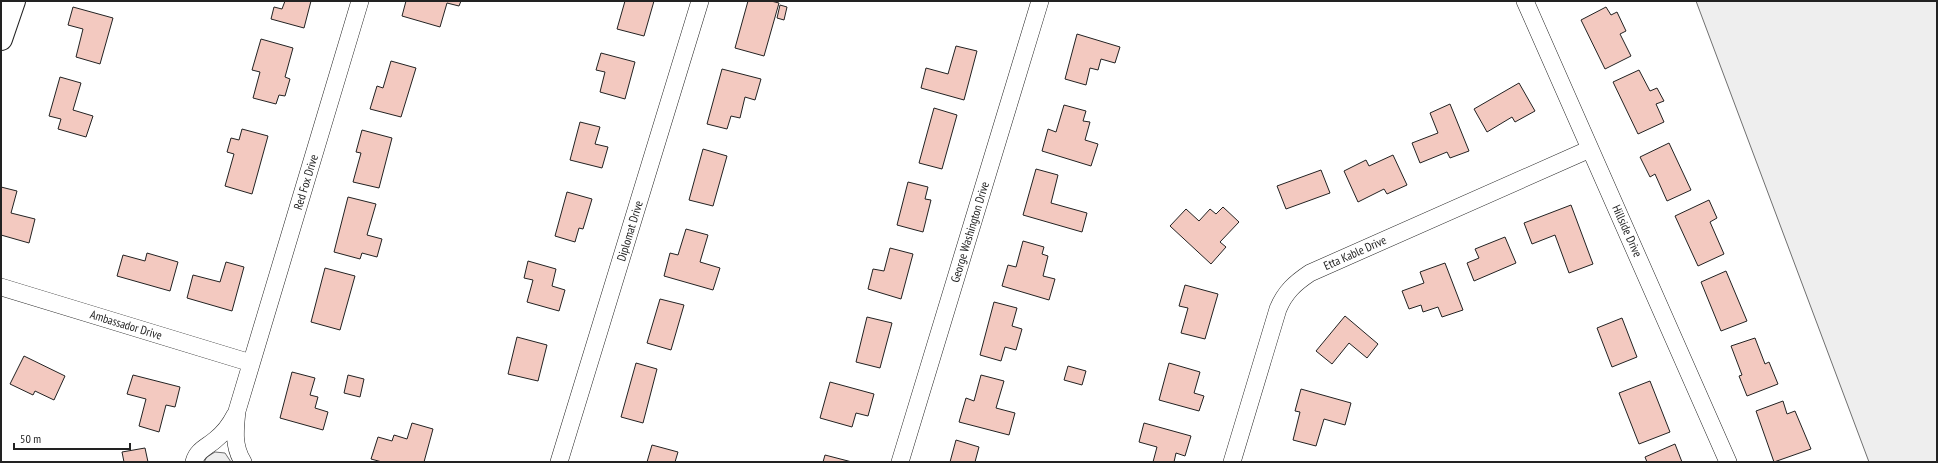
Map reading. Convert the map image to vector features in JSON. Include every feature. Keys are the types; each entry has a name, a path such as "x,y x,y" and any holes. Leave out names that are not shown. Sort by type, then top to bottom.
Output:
{"main road":[{"path":"1,39 14,1"}],"street":[{"name":"Red Fox Drive","path":"237,412 360,1"},
{"name":"Diplomat Drive","path":"559,462 700,1"},
{"name":"George Washington Drive","path":"900,462 1040,1"},
{"name":"Hillside Drive","path":"1525,1 1728,462"},
{"name":"Etta Kable Drive","path":"1232,462 1278,309 1286,293 1297,281 1310,273 1590,149"},
{"name":"Ambassador Drive","path":"1,287 251,363"},
{"path":"194,462 202,448 224,432 237,412"},
{"path":"237,412 234,435 237,449 244,462"}],"shaded area":[{"path":"1696,1 1937,1 1937,462 1869,462"},
{"path":"215,452 225,453 231,462 204,462 207,457"}],"building":[{"path":"285,1 311,1 304,28 271,19 274,7 282,9"},
{"path":"406,1 461,1 459,6 447,3 440,27 402,16"},
{"path":"625,1 654,1 644,36 617,29"},
{"path":"748,1 771,1 779,3 764,56 735,48"},
{"path":"780,5 787,7 784,20 777,18"},
{"path":"73,7 113,18 100,64 76,57 83,29 68,25"},
{"path":"1606,7 1611,15 1617,12 1626,31 1620,34 1631,56 1605,69 1581,20"},
{"path":"1077,34 1120,47 1115,63 1101,59 1098,70 1090,68 1086,85 1065,79"},
{"path":"261,39 293,48 285,77 290,79 285,96 279,95 276,104 253,98 260,72 252,70"},
{"path":"956,46 977,51 964,100 921,88 926,68 948,74"},
{"path":"601,53 635,62 625,99 600,92 605,72 596,70"},
{"path":"391,61 416,68 401,117 370,109 377,86 383,88"},
{"path":"722,69 761,79 755,100 745,97 740,118 731,116 727,129 707,124"},
{"path":"1639,70 1650,91 1657,88 1664,101 1656,104 1664,122 1638,134 1613,82"},
{"path":"60,77 81,83 73,110 93,116 86,137 58,129 61,119 49,116"},
{"path":"1519,83 1535,111 1515,122 1512,117 1487,132 1474,109"},
{"path":"1450,104 1469,151 1450,158 1447,152 1420,163 1412,143 1438,133 1430,113"},
{"path":"1064,105 1086,111 1083,121 1090,122 1085,140 1098,144 1091,166 1042,151 1048,129 1056,132"},
{"path":"934,108 957,115 942,169 919,163"},
{"path":"580,122 600,127 595,144 608,147 602,168 570,160"},
{"path":"242,129 268,136 252,194 225,186 234,154 227,152 231,138 239,140"},
{"path":"362,130 392,138 379,188 353,182 361,153 356,152"},
{"path":"1669,143 1691,190 1667,201 1655,174 1650,177 1640,157"},
{"path":"703,149 727,156 713,206 689,200"},
{"path":"1393,155 1407,185 1387,194 1384,189 1358,202 1344,171 1366,160 1369,166"},
{"path":"1036,169 1058,175 1051,203 1087,213 1082,232 1023,215"},
{"path":"1321,170 1330,193 1286,209 1277,186"},
{"path":"908,182 928,187 925,199 931,200 923,232 897,225"},
{"path":"1,187 17,191 11,213 35,219 29,243 1,235"},
{"path":"567,192 592,199 583,229 579,228 575,242 555,236"},
{"path":"348,197 376,204 367,235 382,239 377,257 362,253 360,259 334,252"},
{"path":"1709,200 1717,218 1710,222 1724,254 1698,266 1675,216"},
{"path":"1571,205 1593,264 1569,273 1555,235 1532,244 1524,223"},
{"path":"1223,207 1239,222 1220,242 1226,247 1211,264 1170,226 1186,209 1199,221 1210,209 1216,214"},
{"path":"686,229 708,235 700,262 720,268 713,290 664,276 670,253 678,255"},
{"path":"1505,237 1516,263 1474,281 1467,263 1479,258 1475,249"},
{"path":"1023,241 1044,247 1042,254 1048,256 1043,276 1055,279 1049,300 1002,286 1008,265 1016,267"},
{"path":"890,248 913,254 901,299 868,289 873,269 884,271"},
{"path":"147,253 178,262 170,291 117,276 123,255 145,261"},
{"path":"528,261 556,269 552,286 565,290 559,311 527,302 533,280 524,278"},
{"path":"226,262 244,267 232,311 187,298 193,275 220,282"},
{"path":"1445,263 1463,310 1442,317 1438,307 1423,312 1421,305 1409,309 1402,291 1424,283 1420,272"},
{"path":"325,268 355,276 340,330 311,322"},
{"path":"1726,271 1747,321 1721,331 1701,282"},
{"path":"1185,285 1218,294 1205,339 1181,333 1188,308 1179,306"},
{"path":"660,299 684,305 671,350 647,343"},
{"path":"994,302 1017,308 1012,326 1022,329 1016,350 1005,347 1001,361 980,355"},
{"path":"1345,316 1378,344 1367,358 1349,343 1332,364 1316,351"},
{"path":"867,317 892,323 880,368 856,362"},
{"path":"1622,318 1637,357 1612,367 1597,328"},
{"path":"517,337 547,345 538,381 508,374"},
{"path":"1755,338 1765,364 1769,362 1778,384 1747,396 1739,376 1742,375 1731,346"},
{"path":"24,356 65,376 54,400 35,391 33,395 10,384"},
{"path":"636,363 657,369 643,423 621,417"},
{"path":"1169,363 1200,372 1194,393 1204,396 1199,411 1159,400"},
{"path":"1068,366 1086,371 1082,385 1064,380"},
{"path":"292,372 315,378 310,395 318,397 315,408 328,412 323,430 280,418"},
{"path":"133,375 180,387 175,407 166,405 159,432 139,426 146,399 127,394"},
{"path":"348,375 364,379 360,397 344,393"},
{"path":"981,375 1004,381 996,408 1015,413 1009,435 959,422 966,398 974,401"},
{"path":"1650,381 1670,432 1639,444 1619,393"},
{"path":"830,382 874,394 868,416 856,413 852,427 820,418"},
{"path":"1301,389 1351,403 1345,425 1324,419 1316,446 1293,440 1300,412 1295,411"},
{"path":"1783,401 1787,414 1795,411 1811,449 1774,462 1756,411"},
{"path":"412,423 433,429 424,462 382,462 371,459 378,437 392,441 394,435 407,439"},
{"path":"1144,423 1191,436 1185,456 1176,453 1174,462 1153,462 1157,447 1139,442"},
{"path":"956,440 979,447 975,462 950,462"},
{"path":"1675,444 1682,462 1647,462 1645,457"},
{"path":"652,445 678,452 675,462 647,462"},
{"path":"145,448 148,462 124,462 122,452"},
{"path":"825,455 852,462 823,462"}]}
